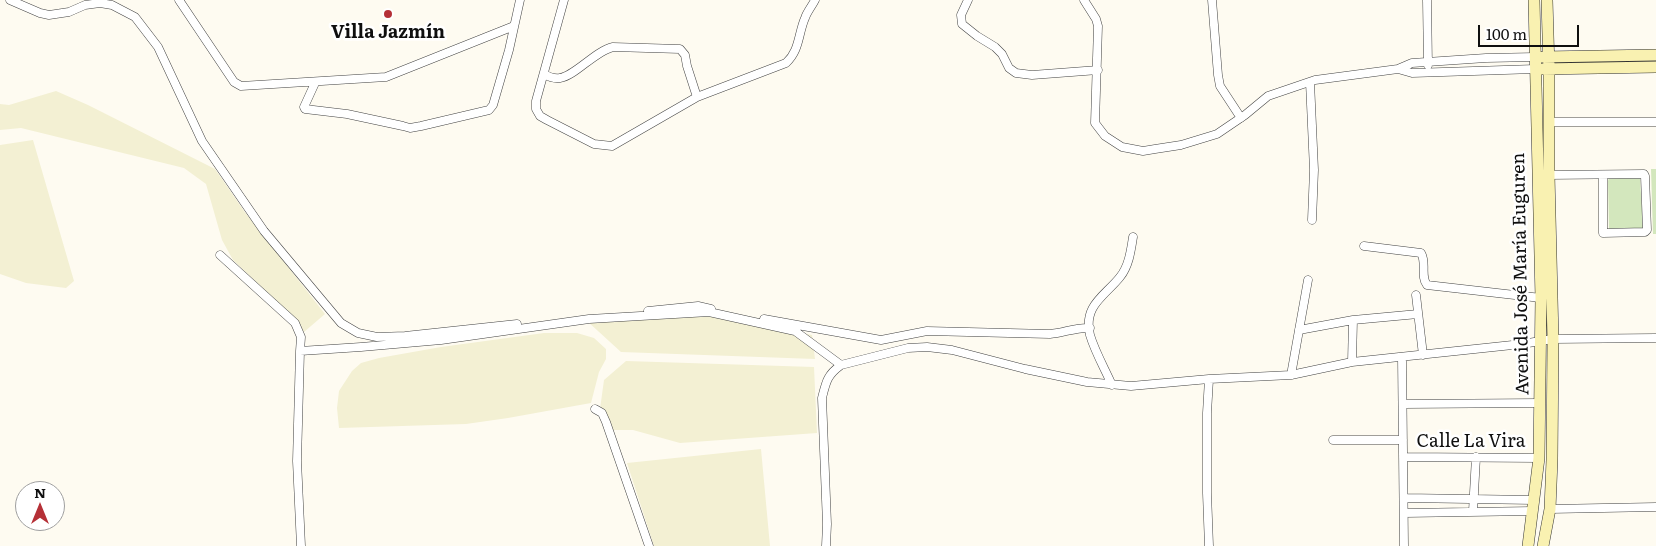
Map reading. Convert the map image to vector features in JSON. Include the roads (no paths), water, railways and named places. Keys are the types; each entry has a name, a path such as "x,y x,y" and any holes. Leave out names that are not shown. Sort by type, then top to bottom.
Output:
{"street":[{"path":"10,0 49,15 69,12 85,5 100,3 112,5 135,16 158,46 202,141 264,231 341,323 358,333 377,337 405,336 698,306 881,340 918,332 1050,334 1079,328 1090,328"},
{"path":"179,0 237,85 241,86 314,83 386,77 514,26"},
{"path":"314,83 305,103 305,109 347,114 410,128 489,110 493,105 520,0"},
{"path":"564,0 536,101 536,109 540,116 594,144 603,146 612,146 623,141 697,97 786,63 794,54 799,44 804,18 815,0"},
{"path":"968,0 962,15 962,24 995,47 1002,54 1010,68 1016,73 1024,76 1098,70"},
{"path":"1084,0 1097,23 1098,70 1095,124 1105,136 1122,147 1143,151 1182,145 1217,134 1241,118 1268,96 1310,82 1346,75 1398,69 1412,63 1428,61 1535,63 1549,69 1656,67"},
{"path":"1212,0 1219,80 1229,101 1241,118"},
{"path":"1427,0 1428,71"},
{"name":"Avenida José María Euguren","path":"1534,0 1535,63 1553,339 1550,509 1543,546"},
{"name":"Avenida José María Euguren","path":"1528,546 1539,458 1543,175 1549,122 1547,0"},
{"path":"544,74 552,78 562,78 604,50 613,47 680,49 685,55 697,97"},
{"path":"1398,69 1412,73 1535,63 1549,57 1656,55"},
{"path":"1310,82 1314,170 1312,220"},
{"path":"1549,122 1656,122"},
{"path":"1543,175 1644,174 1647,230 1645,232 1603,233 1603,175"},
{"path":"1112,384 1090,334 1092,308 1098,298 1121,276 1128,261 1134,237"},
{"path":"1364,246 1421,253 1424,259 1424,280 1427,286 1541,298"},
{"path":"220,255 292,319 298,328 300,350 297,462 301,546"},
{"path":"1291,375 1308,280"},
{"path":"1416,295 1423,355"},
{"path":"300,350 441,340 589,319 709,312 795,331 841,365"},
{"path":"1300,330 1353,320 1418,314"},
{"path":"1352,362 1353,320"},
{"path":"826,546 827,524 822,398 826,383 832,372 841,365 908,348 938,348 1087,382 1131,386 1209,379 1291,375 1352,362 1553,339 1656,338"},
{"path":"1402,357 1404,546"},
{"path":"1209,379 1207,413 1209,546"},
{"path":"1403,404 1540,403"},
{"path":"595,409 602,413 606,422 649,546"},
{"path":"1333,440 1403,440"},
{"name":"Calle La Vira","path":"1403,457 1539,458"},
{"path":"1473,511 1476,458"},
{"path":"1404,498 1474,500 1534,505"},
{"path":"1405,513 1473,511 1534,505"},
{"path":"1550,509 1656,507"}],"place":[{"name":"Villa Jazmín","path":"388,14"}]}
